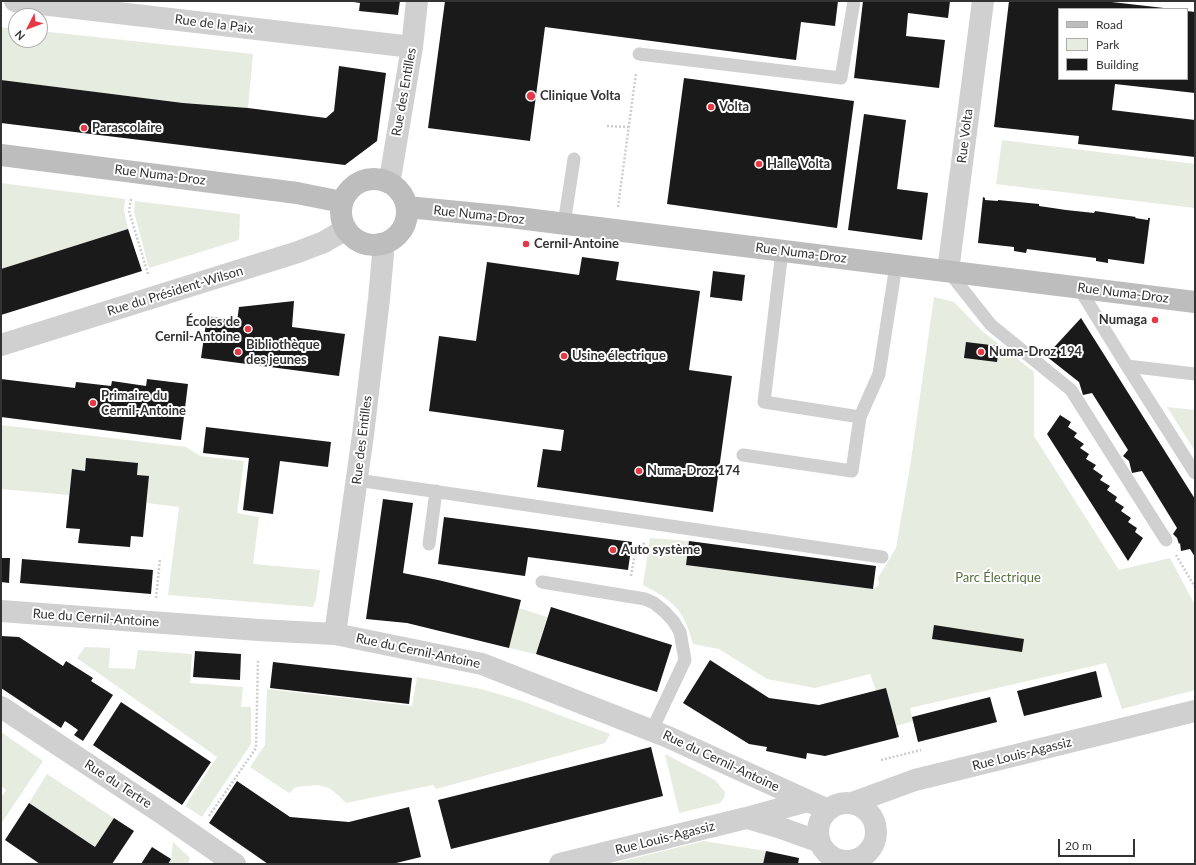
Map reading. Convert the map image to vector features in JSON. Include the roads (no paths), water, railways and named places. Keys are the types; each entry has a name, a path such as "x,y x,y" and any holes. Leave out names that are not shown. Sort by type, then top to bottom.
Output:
{"main road":[{"name":"Rue Numa-Droz","path":"1,155 298,193 342,202"},
{"path":"376,179 387,182 400,192 407,207 405,224 395,238 380,244 370,245 360,242 352,237 342,221 342,202 348,192 355,185 365,180 376,179"},
{"name":"Rue Numa-Droz","path":"407,207 564,224 1195,302"}],"street":[{"name":"Rue de la Paix","path":"15,1 412,47"},
{"name":"Rue des Entilles","path":"387,182 391,173 412,47 417,1"},
{"name":"Rue Volta","path":"948,271 983,1"},
{"name":"Rue du Président-Wilson","path":"1,345 298,252 324,242 346,229"},
{"name":"Rue des Entilles","path":"335,634 357,480 379,299 383,254 380,244"},
{"name":"Rue du Cernil-Antoine","path":"1,611 335,634 482,664 652,730 808,801"},
{"name":"Rue du Tertre","path":"1,706 235,864"},
{"name":"Rue Louis-Agassiz","path":"852,804 915,780 1195,711"},
{"name":"Rue Louis-Agassiz","path":"560,864 746,818 808,801"},
{"path":"808,801 828,810"},
{"path":"844,803 852,804 861,807 868,813 876,830 871,848 860,861 840,860 832,856 825,850 820,842 818,833 822,816 828,810 835,805 844,803"},
{"path":"746,818 778,826 820,842"}],"lane":[{"path":"639,54 841,78 854,1"},
{"path":"564,224 574,159"},
{"path":"782,251 764,402 860,417"},
{"path":"743,455 852,471 860,417 879,374 896,265"},
{"path":"948,271 991,325 1072,390 1166,540"},
{"path":"1080,288 1127,366 1195,473"},
{"path":"1127,366 1195,374"},
{"path":"357,480 882,557"},
{"path":"429,544 436,491"},
{"path":"542,582 645,599 654,603 674,622 680,632 685,660 652,730"}],"place":[{"name":"Clinique Volta","path":"531,96"},
{"name":"Volta","path":"711,107"},
{"name":"Parascolaire","path":"84,128"},
{"name":"Halle Volta","path":"759,164"},
{"name":"Cernil-Antoine","path":"526,244"},
{"name":"Numaga","path":"1155,320"},
{"name":"Écoles de Cernil-Antoine","path":"248,329"},
{"name":"Bibliothèque des jeunes","path":"238,352"},
{"name":"Numa-Droz 194","path":"981,352"},
{"name":"Usine électrique","path":"564,356"},
{"name":"Primaire du Cernil-Antoine","path":"93,403"},
{"name":"Numa-Droz 174","path":"639,471"},
{"name":"Auto système","path":"613,550"}],"park label":[{"name":"Parc Électrique","path":"998,578"}]}
